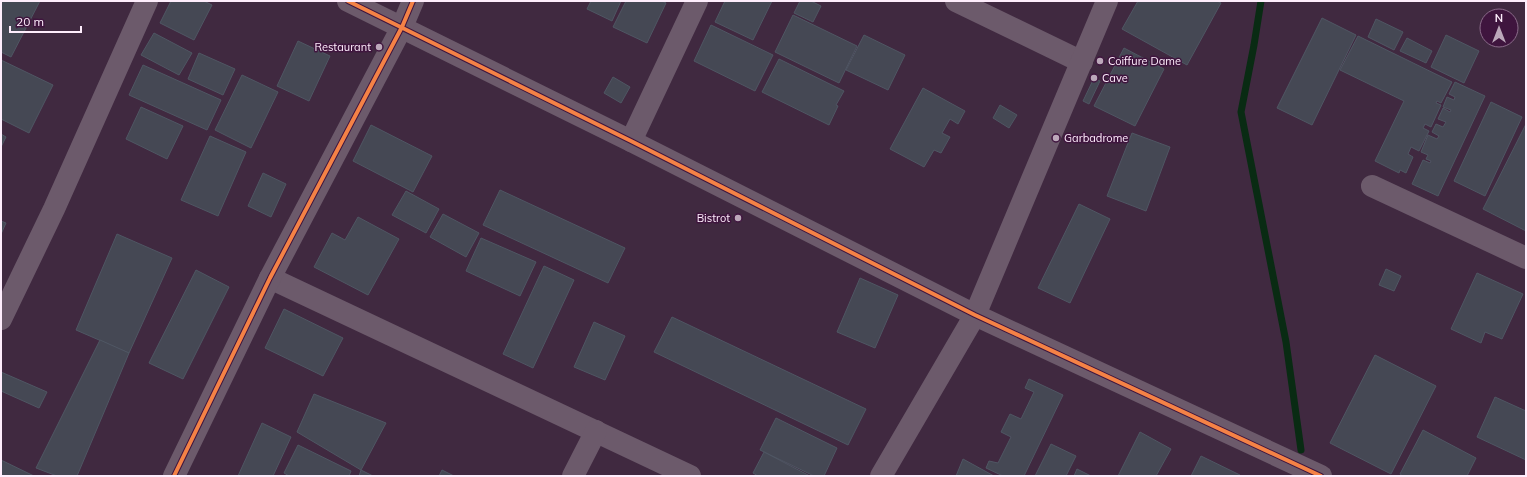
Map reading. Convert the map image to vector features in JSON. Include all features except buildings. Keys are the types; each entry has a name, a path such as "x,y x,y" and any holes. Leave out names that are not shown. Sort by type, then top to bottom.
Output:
{"street":[{"path":"1,319 54,209 147,1"},
{"path":"348,1 631,141 975,315 1321,476"},
{"path":"174,476 270,278 402,27 413,1"},
{"path":"631,141 697,1"},
{"path":"956,1 1082,62"},
{"path":"881,476 975,315 1082,62 1106,1"},
{"path":"1372,186 1526,258"},
{"path":"270,278 690,476"},
{"path":"573,476 596,431"}],"waterway":[{"path":"1261,1 1241,112 1286,342 1301,450"}],"cycle path":[{"path":"348,1 631,141 975,315 1321,476"},
{"path":"174,476 270,278 402,27 413,1"}],"place":[{"name":"Restaurant","path":"379,47"},
{"name":"Coiffure Dame","path":"1100,61"},
{"name":"Cave","path":"1094,78"},
{"name":"Garbadrome","path":"1056,138"},
{"name":"Bistrot","path":"738,218"}]}
